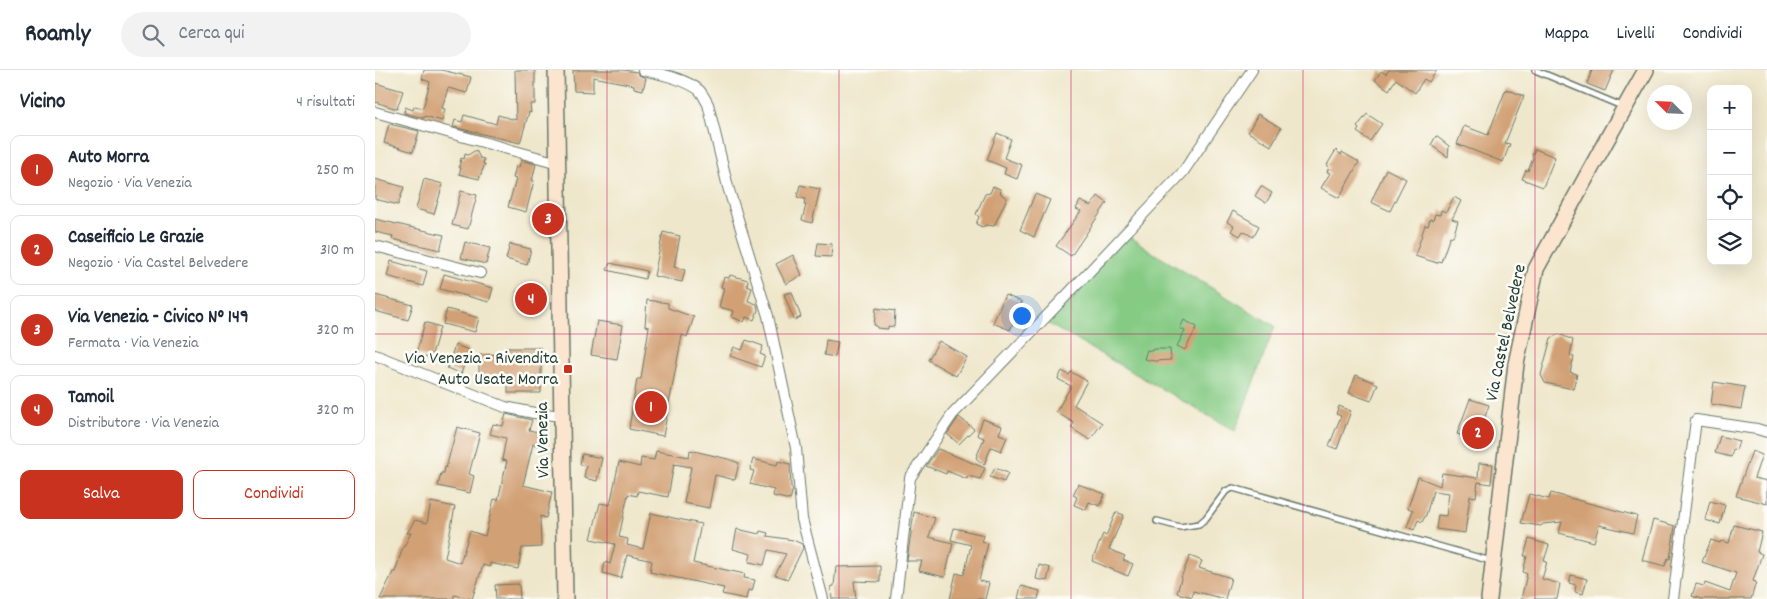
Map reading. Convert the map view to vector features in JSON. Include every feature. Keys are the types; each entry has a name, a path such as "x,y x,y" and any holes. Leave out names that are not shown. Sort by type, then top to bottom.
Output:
{"street":[{"name":"Via Venezia","path":"556,70 565,599"},
{"path":"643,70 671,77 694,86 701,92 708,104 728,187 768,316 796,448 802,519 823,599"},
{"path":"897,599 910,478 953,415 1183,172 1253,70"},
{"name":"Via Castel Belvedere","path":"1489,599 1515,371 1537,269 1624,107 1646,70"},
{"path":"375,112 558,163"},
{"path":"375,246 480,273"},
{"path":"375,355 505,408 563,416"},
{"path":"1673,599 1696,420 1767,432"}],"lane":[{"path":"1535,70 1624,107"},
{"path":"1157,521 1181,526 1199,524 1206,518 1226,491 1233,488 1494,562"}],"green space":[{"path":"1128,235 1155,254 1275,326 1235,431 1045,322"}],"building":[{"path":"424,70 441,70 471,77 467,93 448,88 442,108 445,109 442,121 404,113 405,107 413,110 414,106 423,108 430,82 422,79"},
{"path":"515,70 535,70 535,104 530,104 531,113 529,112 520,143 453,127 455,120 462,122 464,115 496,124 498,115 516,120"},
{"path":"573,70 623,70 637,72 646,78 643,90 634,88 634,85 593,77 593,92 574,91"},
{"path":"1389,70 1437,70 1429,82 1424,79 1415,93 1396,79 1389,90 1375,80 1381,71 1386,74"},
{"path":"1592,70 1614,70 1605,91 1587,84"},
{"path":"375,83 403,91 397,109 375,102"},
{"path":"1506,89 1524,96 1505,143 1510,144 1503,162 1457,144 1464,126 1488,135"},
{"path":"1258,114 1281,128 1271,146 1248,132"},
{"path":"1367,114 1382,124 1370,141 1357,132 1359,129 1357,127"},
{"path":"389,124 419,131 413,152 384,143"},
{"path":"997,133 1011,139 1004,158 1022,165 1017,179 1004,174 1006,168 987,160"},
{"path":"1436,136 1449,146 1448,157 1431,145"},
{"path":"1535,149 1555,157 1543,187 1522,179 1526,170 1528,171"},
{"path":"476,150 480,158 484,159 483,164 485,164 479,179 459,174 461,158 464,159 465,154 468,155"},
{"path":"1336,150 1341,155 1342,152 1359,162 1339,198 1321,188 1330,173 1327,172 1329,167 1327,165"},
{"path":"521,160 536,164 532,181 534,181 526,212 508,207 516,179 513,178 516,166 519,167"},
{"path":"1386,169 1406,179 1390,211 1371,202"},
{"path":"375,179 404,187 398,205 375,199"},
{"path":"424,179 443,184 434,214 416,209"},
{"path":"800,185 820,189 812,223 802,220 806,205 804,205 805,199 797,197"},
{"path":"993,186 1000,189 1001,194 1007,198 994,226 986,225 982,227 976,224 979,217 976,214 985,194 990,193"},
{"path":"1261,186 1272,193 1266,203 1255,196"},
{"path":"461,191 477,195 468,229 452,225"},
{"path":"1035,194 1050,200 1034,237 1020,230"},
{"path":"1098,196 1107,203 1071,256 1056,246 1081,211 1076,209 1080,201 1091,206"},
{"path":"1454,197 1461,201 1452,219 1458,221 1453,237 1450,236 1441,262 1438,261 1437,263 1415,256 1425,225 1428,226 1430,219 1433,220 1435,214 1440,215 1441,210 1446,212"},
{"path":"1233,211 1259,226 1253,237 1243,231 1240,236 1231,231 1234,226 1227,222"},
{"path":"375,219 444,235 440,250 392,239 393,236 375,232"},
{"path":"663,232 680,236 674,267 685,270 682,282 654,276"},
{"path":"465,242 490,248 486,264 461,258"},
{"path":"818,243 832,244 831,257 816,256"},
{"path":"510,244 531,249 527,265 506,259"},
{"path":"793,255 802,275 786,284 776,264"},
{"path":"391,261 427,271 423,286 387,276"},
{"path":"610,263 647,271 645,279 607,270"},
{"path":"444,274 493,288 489,302 440,289"},
{"path":"730,275 748,280 747,286 752,288 748,301 757,304 758,310 754,320 746,317 744,322 732,317 734,311 719,307 724,288 721,287 724,277 729,278"},
{"path":"517,291 540,292 540,304 517,304"},
{"path":"792,292 801,317 794,320 784,294"},
{"path":"375,295 413,305 408,320 375,311"},
{"path":"1005,295 1022,302 1010,330 993,323"},
{"path":"647,300 668,303 668,308 694,317 687,337 682,335 663,436 629,429 637,379 641,379 649,327 645,326"},
{"path":"876,308 895,311 894,327 888,326 888,329 877,328 874,325"},
{"path":"447,309 479,318 475,332 443,324"},
{"path":"1184,320 1197,327 1185,350 1177,346 1185,331 1180,328"},
{"path":"597,321 623,325 617,359 591,355"},
{"path":"425,322 440,327 431,358 416,354"},
{"path":"1559,334 1573,340 1570,356 1574,357 1570,372 1577,374 1573,389 1545,383 1541,375 1551,338"},
{"path":"746,340 763,346 760,354 765,356 761,367 730,356 734,347 742,350"},
{"path":"826,340 838,342 835,357 824,355"},
{"path":"939,341 967,357 956,376 928,360"},
{"path":"455,345 469,350 461,374 447,368"},
{"path":"508,348 541,348 541,393 508,393 508,381 479,382 479,355 508,354"},
{"path":"1153,349 1170,349 1171,360 1154,361 1144,359 1147,350 1152,351"},
{"path":"1062,371 1069,375 1071,372 1087,381 1074,405 1102,423 1090,440 1071,428 1074,423 1056,412 1071,386 1058,379"},
{"path":"1356,375 1378,384 1371,401 1349,393"},
{"path":"1714,382 1745,387 1741,409 1711,404"},
{"path":"1470,399 1489,405 1478,438 1475,440 1457,434"},
{"path":"1339,406 1351,411 1337,449 1329,446 1341,416 1336,414"},
{"path":"506,414 532,420 529,430 547,434 544,447 533,444 523,485 552,492 546,518 540,516 541,547 522,548 518,569 490,563 490,567 483,565 472,599 454,595 454,599 380,599 393,572 395,572 402,550 411,533 407,533 415,520 427,523 431,502 455,507 445,558 460,563 470,531 485,536 494,499 498,500 507,461 502,460 506,438 490,434 493,424 503,426"},
{"path":"959,417 974,429 959,444 947,434"},
{"path":"983,419 1002,426 999,434 1007,437 1001,451 991,447 984,465 976,458 984,438 977,435"},
{"path":"457,427 480,433 469,474 474,476 470,493 438,486 441,473 444,473 446,468"},
{"path":"1720,436 1739,441 1736,450 1733,449 1731,457 1715,453"},
{"path":"938,449 985,468 980,479 968,476 967,479 947,471 946,474 926,466"},
{"path":"690,450 739,463 735,480 715,475 709,508 684,503 691,467 674,464 668,497 638,491 637,496 628,494 619,537 628,539 627,545 643,549 651,513 701,524 693,563 745,574 744,578 755,580 752,591 748,590 746,599 722,594 724,588 650,572 652,561 627,555 621,578 603,573 605,562 610,564 615,544 591,539 600,503 610,505 619,462 640,467 641,458 654,460 656,451 689,457"},
{"path":"1752,451 1762,455 1754,478 1767,481 1767,504 1736,496"},
{"path":"582,454 602,458 597,481 584,478 586,466 580,464"},
{"path":"753,459 777,465 778,461 790,464 791,487 793,489 790,500 773,496 774,490 750,484 754,471 750,470"},
{"path":"1479,463 1493,464 1491,484 1478,482 1476,497 1470,496 1465,533 1436,529 1438,515 1446,516 1449,493 1433,491 1422,522 1418,520 1414,530 1407,527 1413,510 1408,508 1418,477 1440,486 1442,473 1478,478"},
{"path":"995,468 1008,473 1004,482 990,477"},
{"path":"1078,484 1105,494 1100,506 1089,502 1086,510 1074,505 1077,497 1073,495"},
{"path":"1551,493 1637,516 1633,533 1599,525 1594,542 1559,533 1562,522 1543,524 1541,526 1521,523 1529,494 1549,499"},
{"path":"1710,501 1725,505 1720,524 1705,520"},
{"path":"914,512 935,518 929,537 953,543 945,577 919,571 922,561 907,561"},
{"path":"1116,512 1124,515 1109,549 1125,556 1123,560 1133,564 1128,576 1092,561 1103,534 1106,536"},
{"path":"1653,520 1675,526 1670,559 1668,558 1665,566 1642,560"},
{"path":"1734,525 1762,532 1757,552 1762,554 1753,581 1756,582 1751,599 1701,599 1692,596 1696,584 1704,586 1705,583 1730,592 1736,573 1702,562 1711,540 1729,543"},
{"path":"954,528 984,535 982,541 988,543 979,581 989,583 985,599 950,599 956,573 964,575 971,545 951,540"},
{"path":"737,529 759,534 760,531 768,533 767,536 793,540 802,544 803,548 788,579 775,575 786,554 768,550 764,565 749,562 751,554 733,549"},
{"path":"1529,539 1549,545 1544,561 1547,562 1542,579 1560,584 1557,599 1521,599 1527,574 1523,572 1527,556 1524,556"},
{"path":"1190,556 1202,561 1199,568 1231,578 1225,599 1193,591 1192,597 1177,593"},
{"path":"1039,565 1050,568 1047,581 1036,579"},
{"path":"880,566 880,582 854,581 856,599 832,599 831,587 834,586 836,567"},
{"path":"1571,575 1587,579 1583,594 1575,592 1576,585 1569,583"},
{"path":"519,584 520,599 496,599 495,585"},
{"path":"1021,586 1040,591 1038,599 1018,599"}],"place":[{"name":"Via Venezia - Civico N° 149","path":"548,219"},
{"name":"Tamoil","path":"531,299"},
{"name":"Via Venezia - Rivendita Auto Usate Morra","path":"568,369"},
{"name":"Auto Morra","path":"651,407"},
{"name":"Caseificio Le Grazie","path":"1478,433"}]}
